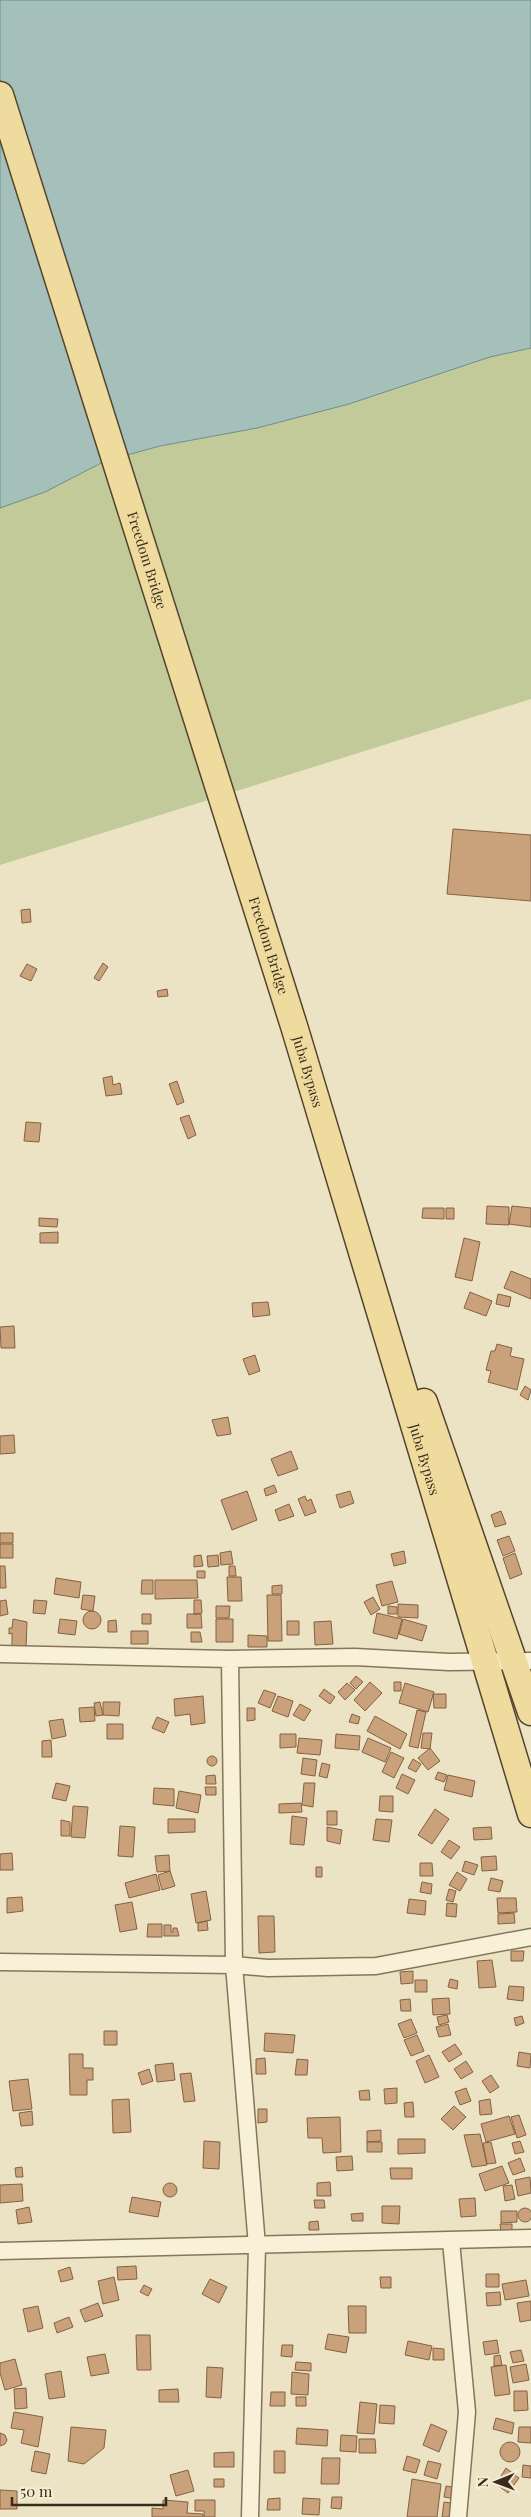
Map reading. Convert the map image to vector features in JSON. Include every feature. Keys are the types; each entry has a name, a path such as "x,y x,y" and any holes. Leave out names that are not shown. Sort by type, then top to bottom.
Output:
{"main road":[{"name":"Freedom Bridge","path":"0,95 294,1026"},
{"name":"Juba Bypass","path":"294,1026 523,1661 531,1712"},
{"name":"Juba Bypass","path":"294,1026 531,1814"}],"street":[{"path":"0,1654 230,1659 355,1657 449,1662 523,1661"},
{"path":"230,1659 234,1965 257,2246 250,2517"},
{"path":"0,1962 234,1965 268,1968 376,1966 531,1937"},
{"path":"0,2251 531,2238"},
{"path":"451,2241 467,2412 458,2517"}],"green space":[{"path":"531,348 531,699 0,865 0,508 45,492 105,461 160,446 257,428 349,404 490,357"}],"water":[{"path":"0,0 531,0 531,348 490,357 349,404 257,428 160,446 105,461 45,492 0,508"}],"building":[{"path":"453,829 531,835 531,901 447,894"},
{"path":"30,909 31,922 22,923 21,910"},
{"path":"103,963 108,967 99,981 94,978"},
{"path":"27,964 37,969 31,981 20,976"},
{"path":"167,989 168,996 158,997 157,991"},
{"path":"112,1076 113,1085 120,1083 122,1094 106,1096 103,1078"},
{"path":"177,1081 184,1102 177,1105 169,1084"},
{"path":"189,1115 196,1135 188,1139 180,1118"},
{"path":"26,1122 41,1123 39,1142 24,1141"},
{"path":"487,1206 509,1207 509,1225 486,1224"},
{"path":"512,1206 531,1208 531,1227 509,1224"},
{"path":"423,1208 444,1208 444,1219 422,1218"},
{"path":"446,1208 454,1208 454,1219 446,1219"},
{"path":"39,1218 58,1219 57,1227 39,1226"},
{"path":"58,1232 58,1243 40,1243 40,1233"},
{"path":"464,1238 480,1242 472,1281 455,1277"},
{"path":"511,1271 531,1279 531,1299 504,1288"},
{"path":"470,1292 492,1301 486,1316 464,1308"},
{"path":"498,1294 511,1297 509,1307 496,1304"},
{"path":"268,1302 270,1315 253,1317 252,1303"},
{"path":"14,1326 15,1348 1,1348 0,1327"},
{"path":"497,1344 512,1348 510,1356 524,1359 517,1390 488,1382 491,1371 486,1370 491,1351 495,1351"},
{"path":"255,1355 260,1371 249,1375 243,1359"},
{"path":"525,1386 531,1390 528,1400 520,1395"},
{"path":"228,1417 231,1434 217,1436 212,1420"},
{"path":"14,1435 15,1453 0,1454 0,1436"},
{"path":"291,1451 298,1469 278,1476 271,1459"},
{"path":"274,1485 277,1492 266,1496 264,1489"},
{"path":"247,1491 257,1520 232,1530 221,1500"},
{"path":"350,1491 354,1503 340,1508 336,1495"},
{"path":"305,1496 307,1501 311,1499 316,1512 305,1516 298,1499"},
{"path":"289,1504 294,1516 279,1521 275,1510"},
{"path":"501,1511 506,1524 495,1527 491,1515"},
{"path":"0,1533 13,1533 13,1543 0,1543"},
{"path":"509,1536 515,1551 503,1556 497,1540"},
{"path":"0,1544 13,1544 13,1558 0,1558"},
{"path":"231,1551 233,1564 221,1565 220,1553"},
{"path":"404,1551 406,1563 394,1566 391,1554"},
{"path":"515,1553 522,1574 510,1579 503,1558"},
{"path":"201,1555 203,1566 194,1567 194,1556"},
{"path":"218,1555 219,1566 208,1567 207,1556"},
{"path":"0,1566 5,1566 6,1588 0,1588"},
{"path":"229,1566 235,1566 236,1576 229,1576"},
{"path":"197,1571 205,1571 205,1578 197,1578"},
{"path":"227,1577 241,1577 242,1601 228,1601"},
{"path":"56,1578 81,1582 79,1598 54,1594"},
{"path":"142,1580 153,1580 153,1594 141,1594"},
{"path":"155,1580 197,1580 198,1598 155,1599"},
{"path":"392,1581 398,1602 382,1606 376,1585"},
{"path":"282,1585 282,1594 272,1594 272,1586"},
{"path":"83,1595 95,1596 93,1611 81,1609"},
{"path":"267,1595 281,1595 282,1641 268,1641"},
{"path":"373,1597 380,1609 371,1615 364,1602"},
{"path":"6,1600 8,1614 0,1616 0,1601"},
{"path":"34,1600 47,1601 45,1614 33,1613"},
{"path":"194,1600 201,1600 202,1613 194,1614"},
{"path":"398,1604 418,1605 418,1618 398,1617"},
{"path":"216,1606 230,1606 229,1618 216,1618"},
{"path":"388,1606 397,1607 397,1614 388,1614"},
{"path":"92,1611 98,1614 101,1620 98,1626 92,1629 86,1626 83,1620 86,1614"},
{"path":"377,1613 402,1619 397,1639 373,1633"},
{"path":"142,1614 151,1614 151,1624 142,1624"},
{"path":"187,1614 201,1614 202,1628 187,1628"},
{"path":"13,1619 27,1622 26,1649 12,1648 12,1633 9,1634 9,1628 12,1628"},
{"path":"60,1619 77,1621 75,1635 58,1633"},
{"path":"216,1619 233,1619 233,1642 216,1642"},
{"path":"403,1619 427,1626 422,1641 399,1634"},
{"path":"116,1620 117,1632 108,1632 108,1621"},
{"path":"287,1621 299,1621 299,1635 287,1635"},
{"path":"331,1621 333,1644 315,1645 314,1622"},
{"path":"131,1631 148,1631 148,1644 131,1644"},
{"path":"191,1632 200,1632 202,1642 191,1642"},
{"path":"248,1635 267,1636 267,1647 248,1647"},
{"path":"356,1676 363,1682 356,1689 350,1683"},
{"path":"370,1682 382,1693 365,1711 354,1700"},
{"path":"394,1682 401,1682 401,1691 394,1691"},
{"path":"347,1683 355,1690 345,1700 338,1692"},
{"path":"405,1683 434,1692 428,1712 399,1703"},
{"path":"324,1689 335,1697 330,1704 319,1696"},
{"path":"264,1690 276,1694 270,1708 258,1703"},
{"path":"433,1694 446,1694 446,1708 434,1708"},
{"path":"203,1696 205,1723 191,1725 190,1714 175,1716 174,1699"},
{"path":"278,1696 293,1701 288,1717 272,1711"},
{"path":"100,1702 103,1715 96,1716 94,1703"},
{"path":"103,1702 120,1702 119,1716 103,1715"},
{"path":"300,1704 311,1710 304,1721 293,1715"},
{"path":"94,1707 95,1721 80,1722 79,1708"},
{"path":"247,1708 255,1708 255,1720 247,1721"},
{"path":"417,1710 426,1712 418,1748 409,1746"},
{"path":"352,1714 360,1717 358,1724 349,1722"},
{"path":"375,1716 407,1734 400,1749 367,1731"},
{"path":"157,1717 169,1722 164,1733 152,1728"},
{"path":"63,1719 66,1736 52,1739 49,1721"},
{"path":"107,1724 123,1724 123,1739 107,1739"},
{"path":"423,1733 432,1733 430,1749 421,1748"},
{"path":"280,1734 296,1734 296,1747 280,1748"},
{"path":"336,1734 360,1736 359,1750 335,1748"},
{"path":"299,1738 322,1740 320,1755 297,1753"},
{"path":"368,1738 391,1748 385,1762 362,1752"},
{"path":"51,1740 52,1757 42,1757 42,1741"},
{"path":"430,1748 440,1761 428,1770 418,1758"},
{"path":"391,1752 404,1758 394,1778 382,1772"},
{"path":"210,1756 214,1756 217,1761 216,1765 210,1766 207,1763 207,1759"},
{"path":"303,1758 317,1760 315,1776 301,1774"},
{"path":"413,1759 421,1764 416,1772 408,1768"},
{"path":"322,1763 330,1765 327,1778 319,1776"},
{"path":"438,1772 447,1775 444,1782 435,1779"},
{"path":"402,1774 415,1780 408,1794 396,1788"},
{"path":"215,1775 216,1784 206,1784 206,1776"},
{"path":"448,1775 475,1781 472,1797 444,1790"},
{"path":"56,1783 70,1786 66,1801 52,1798"},
{"path":"304,1783 315,1783 313,1807 302,1805"},
{"path":"205,1787 216,1787 216,1795 206,1795"},
{"path":"154,1788 174,1789 174,1806 153,1804"},
{"path":"179,1791 201,1795 198,1813 176,1808"},
{"path":"380,1796 393,1796 393,1812 379,1811"},
{"path":"301,1803 302,1812 279,1813 279,1804"},
{"path":"73,1806 88,1807 85,1838 71,1837"},
{"path":"435,1809 449,1819 432,1844 418,1835"},
{"path":"327,1811 337,1811 337,1825 327,1825"},
{"path":"292,1816 307,1818 304,1845 290,1844"},
{"path":"168,1819 195,1819 195,1832 168,1833"},
{"path":"376,1819 392,1820 389,1842 373,1840"},
{"path":"61,1820 70,1822 70,1836 61,1836"},
{"path":"120,1826 135,1827 133,1857 118,1856"},
{"path":"327,1827 342,1830 340,1844 327,1841"},
{"path":"491,1827 492,1839 474,1840 473,1828"},
{"path":"449,1840 460,1847 451,1859 441,1852"},
{"path":"12,1853 13,1870 0,1870 0,1854"},
{"path":"169,1855 170,1871 157,1872 155,1856"},
{"path":"496,1856 497,1870 482,1871 481,1857"},
{"path":"465,1861 478,1865 474,1875 462,1871"},
{"path":"420,1863 432,1863 433,1876 420,1876"},
{"path":"316,1867 322,1867 322,1877 316,1877"},
{"path":"170,1871 175,1886 162,1890 158,1875"},
{"path":"457,1872 467,1879 460,1891 449,1885"},
{"path":"156,1874 160,1890 129,1898 125,1883"},
{"path":"491,1878 503,1881 500,1892 488,1890"},
{"path":"422,1882 432,1884 431,1894 420,1892"},
{"path":"449,1889 456,1891 453,1902 446,1900"},
{"path":"206,1891 211,1920 196,1923 191,1894"},
{"path":"22,1897 23,1911 7,1913 7,1898"},
{"path":"497,1898 516,1898 517,1912 498,1913"},
{"path":"409,1899 426,1901 425,1915 407,1913"},
{"path":"132,1902 137,1929 120,1932 115,1905"},
{"path":"447,1903 457,1904 456,1917 446,1916"},
{"path":"514,1913 515,1923 498,1924 498,1914"},
{"path":"258,1916 274,1916 275,1952 259,1953"},
{"path":"207,1921 208,1930 198,1931 198,1923"},
{"path":"148,1924 162,1924 162,1937 147,1937"},
{"path":"164,1925 171,1925 171,1932 173,1932 173,1928 177,1928 179,1936 164,1936"},
{"path":"511,1951 524,1951 523,1961 511,1961"},
{"path":"492,1960 496,1987 479,1988 477,1961"},
{"path":"413,1971 413,1983 401,1984 400,1972"},
{"path":"450,1979 458,1981 457,1989 448,1987"},
{"path":"415,1980 427,1980 427,1992 415,1992"},
{"path":"509,1986 524,1987 523,2001 507,1999"},
{"path":"449,1998 450,2014 433,2015 432,1999"},
{"path":"410,1999 411,2011 401,2011 400,2000"},
{"path":"447,2015 449,2022 439,2025 437,2017"},
{"path":"522,2016 524,2023 516,2026 514,2018"},
{"path":"411,2019 417,2033 404,2038 398,2024"},
{"path":"448,2024 451,2035 439,2037 436,2027"},
{"path":"104,2031 117,2031 117,2045 104,2045"},
{"path":"265,2033 295,2035 293,2053 264,2051"},
{"path":"417,2035 424,2051 411,2056 404,2040"},
{"path":"455,2044 462,2054 449,2062 442,2052"},
{"path":"519,2052 531,2054 530,2068 517,2066"},
{"path":"69,2054 83,2054 83,2068 93,2068 93,2080 87,2080 87,2095 70,2095"},
{"path":"429,2055 439,2077 425,2083 416,2061"},
{"path":"265,2058 266,2074 256,2074 256,2059"},
{"path":"297,2059 308,2060 307,2075 295,2075"},
{"path":"466,2061 473,2072 461,2079 454,2069"},
{"path":"173,2063 175,2080 157,2082 155,2065"},
{"path":"149,2069 153,2081 142,2085 138,2073"},
{"path":"191,2073 195,2101 184,2102 180,2074"},
{"path":"491,2075 499,2087 490,2093 482,2081"},
{"path":"28,2079 32,2109 13,2111 9,2081"},
{"path":"397,2088 397,2103 385,2104 384,2089"},
{"path":"466,2088 471,2101 460,2105 455,2092"},
{"path":"369,2090 370,2100 360,2100 359,2091"},
{"path":"129,2099 131,2132 113,2133 112,2100"},
{"path":"490,2099 492,2114 480,2115 479,2101"},
{"path":"413,2102 414,2117 405,2117 404,2103"},
{"path":"454,2106 466,2117 453,2130 441,2119"},
{"path":"258,2109 267,2109 267,2122 258,2123"},
{"path":"32,2111 33,2125 21,2126 19,2113"},
{"path":"519,2115 526,2135 517,2138 511,2117"},
{"path":"509,2116 515,2134 486,2142 481,2124"},
{"path":"340,2117 341,2152 323,2153 322,2138 308,2138 307,2118"},
{"path":"381,2130 381,2141 367,2142 367,2131"},
{"path":"480,2134 487,2165 472,2167 464,2135"},
{"path":"398,2139 425,2139 425,2153 398,2154"},
{"path":"204,2141 220,2142 219,2169 203,2168"},
{"path":"520,2141 524,2152 515,2154 512,2143"},
{"path":"367,2142 382,2142 382,2152 367,2152"},
{"path":"491,2142 496,2163 487,2164 483,2143"},
{"path":"352,2156 353,2170 337,2171 336,2157"},
{"path":"520,2158 525,2171 513,2175 508,2163"},
{"path":"502,2166 509,2183 485,2191 479,2174"},
{"path":"22,2167 23,2177 16,2177 15,2168"},
{"path":"390,2168 412,2168 412,2179 391,2179"},
{"path":"530,2177 531,2193 518,2196 515,2180"},
{"path":"330,2182 331,2196 317,2196 317,2183"},
{"path":"167,2183 173,2183 177,2190 173,2197 167,2197 163,2193 163,2187"},
{"path":"22,2184 23,2201 0,2203 0,2185"},
{"path":"512,2185 515,2199 505,2201 503,2186"},
{"path":"132,2197 161,2202 158,2217 129,2212"},
{"path":"475,2198 476,2216 461,2217 459,2199"},
{"path":"314,2200 324,2200 325,2208 315,2208"},
{"path":"382,2206 400,2206 399,2224 382,2223"},
{"path":"29,2207 32,2222 18,2224 16,2210"},
{"path":"525,2208 530,2210 532,2215 530,2220 525,2222 520,2220 518,2215 520,2210"},
{"path":"501,2211 517,2211 517,2222 501,2223"},
{"path":"363,2213 363,2221 352,2221 351,2214"},
{"path":"318,2221 319,2230 309,2230 309,2222"},
{"path":"500,2224 512,2224 512,2231 501,2232"},
{"path":"136,2266 137,2279 118,2280 117,2267"},
{"path":"70,2267 73,2279 61,2282 58,2271"},
{"path":"486,2274 499,2274 499,2287 486,2287"},
{"path":"114,2277 119,2300 103,2304 98,2281"},
{"path":"380,2277 391,2277 391,2288 381,2288"},
{"path":"210,2279 227,2287 219,2303 202,2294"},
{"path":"526,2280 529,2296 505,2300 502,2284"},
{"path":"144,2285 152,2289 148,2296 140,2292"},
{"path":"500,2292 501,2305 487,2306 486,2293"},
{"path":"531,2301 531,2320 520,2322 517,2303"},
{"path":"98,2303 103,2316 85,2322 80,2310"},
{"path":"38,2306 43,2328 28,2332 23,2309"},
{"path":"348,2306 366,2306 366,2333 349,2333"},
{"path":"69,2317 73,2327 57,2333 54,2323"},
{"path":"328,2334 349,2337 346,2353 325,2349"},
{"path":"136,2335 150,2335 151,2370 137,2370"},
{"path":"497,2340 499,2353 485,2355 483,2342"},
{"path":"408,2341 432,2346 429,2360 405,2355"},
{"path":"282,2345 293,2345 292,2357 281,2356"},
{"path":"433,2348 444,2349 444,2360 433,2360"},
{"path":"521,2350 524,2361 513,2363 510,2352"},
{"path":"105,2354 109,2373 91,2376 87,2357"},
{"path":"500,2355 502,2365 494,2366 494,2356"},
{"path":"15,2359 22,2385 5,2390 0,2373 0,2363"},
{"path":"296,2362 311,2363 311,2371 295,2370"},
{"path":"526,2364 529,2380 513,2383 510,2367"},
{"path":"506,2365 510,2394 495,2396 491,2367"},
{"path":"207,2367 223,2368 221,2398 206,2397"},
{"path":"61,2371 65,2397 49,2399 45,2374"},
{"path":"292,2372 309,2374 308,2395 291,2394"},
{"path":"26,2388 27,2408 15,2409 14,2389"},
{"path":"178,2389 179,2402 159,2402 159,2390"},
{"path":"514,2391 527,2391 528,2410 514,2411"},
{"path":"271,2392 285,2392 285,2406 270,2406"},
{"path":"296,2397 306,2397 306,2406 296,2406"},
{"path":"360,2402 377,2404 374,2434 357,2433"},
{"path":"380,2405 395,2406 394,2424 379,2423"},
{"path":"14,2412 43,2417 38,2447 21,2443 24,2430 11,2428"},
{"path":"496,2418 514,2423 512,2434 493,2429"},
{"path":"431,2424 447,2431 439,2452 423,2445"},
{"path":"71,2427 106,2430 104,2448 84,2464 68,2461"},
{"path":"519,2427 531,2427 531,2443 518,2442"},
{"path":"297,2428 328,2430 327,2446 296,2444"},
{"path":"0,2433 5,2435 7,2440 5,2444 0,2446"},
{"path":"341,2435 357,2436 356,2452 340,2451"},
{"path":"359,2439 375,2439 376,2453 359,2453"},
{"path":"510,2442 517,2445 520,2452 517,2459 510,2462 503,2459 500,2452 503,2445"},
{"path":"35,2451 50,2454 46,2474 31,2471"},
{"path":"274,2451 285,2451 285,2473 274,2473"},
{"path":"234,2452 234,2467 214,2467 214,2453"},
{"path":"407,2456 420,2460 416,2473 403,2470"},
{"path":"322,2458 340,2458 339,2484 321,2484"},
{"path":"428,2461 441,2464 437,2479 424,2475"},
{"path":"523,2465 531,2466 531,2478 522,2477"},
{"path":"506,2468 519,2478 508,2493 496,2484"},
{"path":"188,2470 194,2491 176,2496 170,2475"},
{"path":"214,2479 224,2479 224,2487 214,2487"},
{"path":"412,2479 441,2484 437,2517 407,2517"},
{"path":"446,2486 457,2488 455,2499 444,2497"},
{"path":"0,2490 17,2491 17,2509 0,2509"},
{"path":"332,2497 342,2497 341,2509 331,2508"},
{"path":"280,2498 280,2510 267,2510 268,2499"},
{"path":"303,2498 320,2499 319,2515 302,2514"},
{"path":"163,2500 188,2502 187,2513 203,2514 203,2517 152,2517 152,2508 163,2509"},
{"path":"195,2500 215,2500 215,2517 204,2517 204,2511 195,2511"},
{"path":"444,2502 457,2504 455,2517 442,2517"}]}
